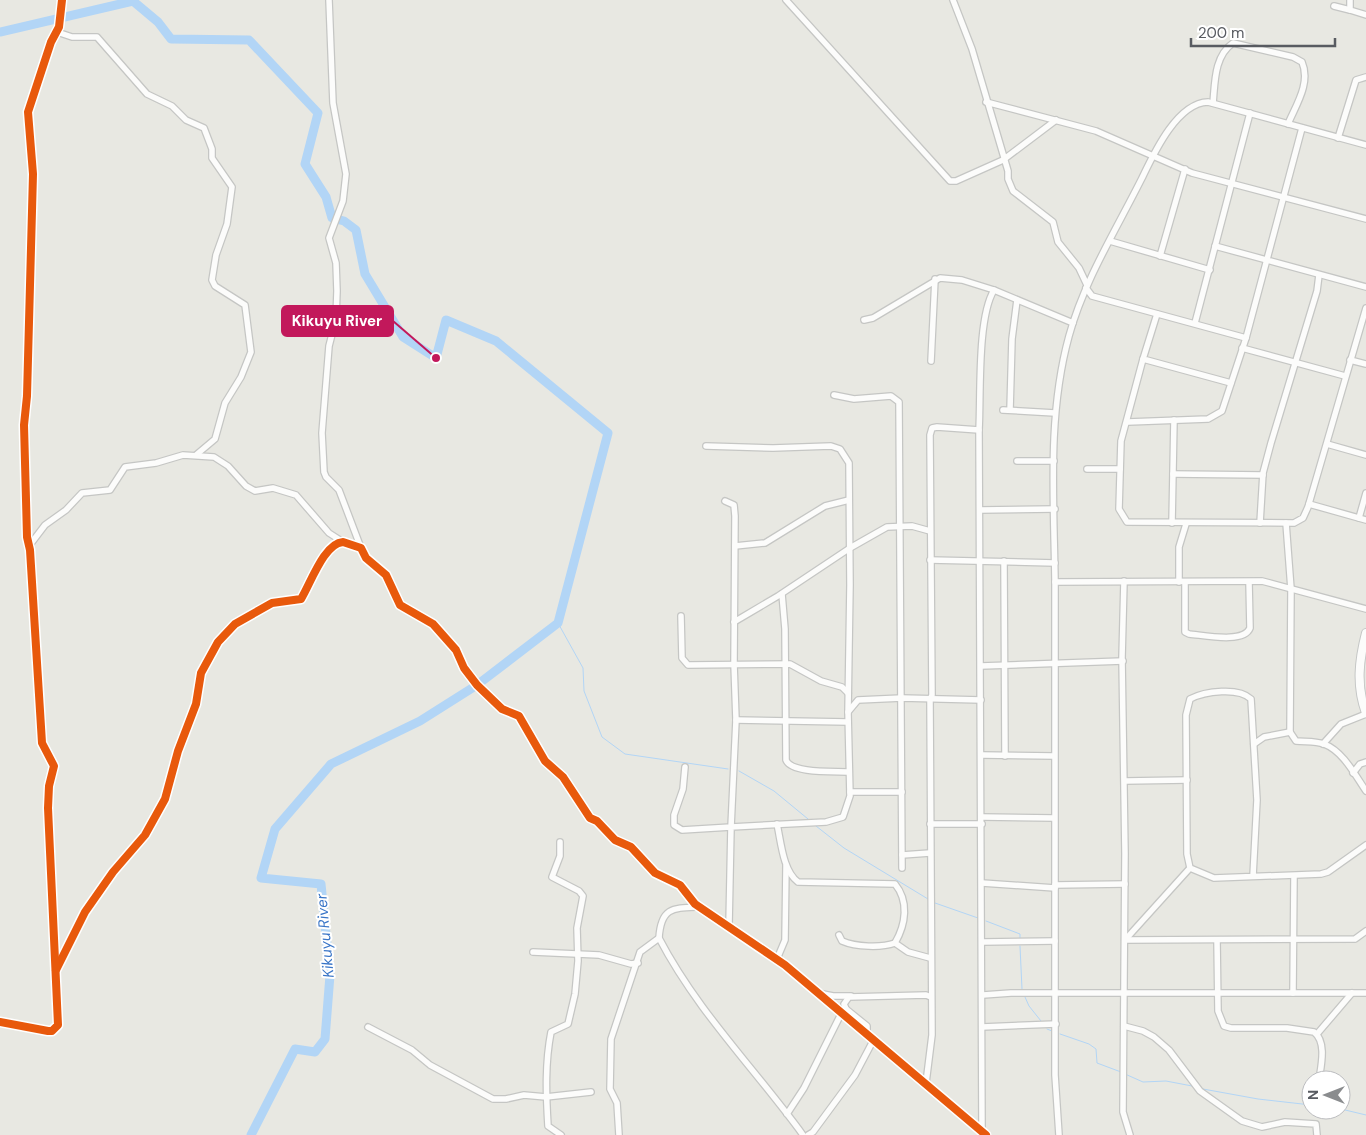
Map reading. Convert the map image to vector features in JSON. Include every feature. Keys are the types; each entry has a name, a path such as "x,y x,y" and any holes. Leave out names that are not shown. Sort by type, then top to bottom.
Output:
{"street":[{"path":"0,1022 48,1031 56,1028 58,1024 48,808 50,779 54,766 42,743 27,537 24,425 27,396 33,174 27,118 34,87 52,39 57,32 61,18 62,0"},
{"path":"329,0 333,104 346,174 343,201 329,238 336,260 337,291 336,318 329,346 323,420 324,472 326,477 339,490 366,558 386,576 400,606 433,624 450,642 464,668 477,685 502,709 520,718 545,762 562,777 590,818 596,821 615,840 631,848 656,873 680,885 699,907 777,959 926,1083 950,1107 984,1133"},
{"path":"786,0 945,178 956,181 1003,160 1056,120"},
{"path":"953,0 972,49 1013,191 1053,222 1058,242 1079,268 1092,296 1246,338"},
{"path":"1350,0 1350,10"},
{"path":"1334,6 1366,15"},
{"path":"57,32 72,36 96,37 148,95 172,106 187,121 204,128 212,149 212,158 232,186 227,224 216,255 212,280 215,286 245,306 251,351 241,377 224,405 215,439 196,455"},
{"path":"1213,103 1219,63 1230,45 1237,43 1293,57 1302,62 1305,78 1302,91 1288,124"},
{"path":"1338,138 1356,80 1366,77"},
{"path":"986,102 1096,131 1185,169 1232,184 1366,219"},
{"path":"1059,1135 1056,1102 1055,993 1054,461 1055,413 1062,367 1073,323 1087,286 1153,154 1186,110 1196,103 1213,103 1366,146"},
{"path":"1195,323 1250,113"},
{"path":"1128,422 1214,417 1222,412 1246,338 1302,128"},
{"path":"1160,256 1185,169"},
{"path":"1110,240 1210,270"},
{"path":"1215,246 1366,287"},
{"path":"1260,523 1263,475 1282,400 1317,291 1319,275"},
{"path":"864,320 873,318 935,279 943,277 962,280 994,290 1073,323"},
{"path":"931,361 935,279"},
{"path":"984,1133 983,995 980,955 983,942 979,430 982,342 986,309 994,290"},
{"path":"1018,300 1012,339 1006,410 1055,413"},
{"path":"1157,314 1143,359 1128,422 1121,441 1120,509 1126,522 1175,524 1294,523 1303,518 1309,504 1366,308"},
{"path":"1242,348 1345,376"},
{"path":"1143,359 1232,383"},
{"path":"1350,360 1366,364"},
{"path":"834,395 854,399 891,396 900,402 902,868"},
{"path":"1174,420 1173,474 1175,524 1179,547 1185,632 1229,638 1245,634 1250,628 1249,582"},
{"path":"926,1083 932,1035 930,958 930,700 932,695 930,435 932,428 937,426 979,430"},
{"path":"1327,444 1366,454"},
{"path":"685,767 683,789 674,815 674,825 682,830 826,822 843,817 848,806 850,792 848,693 850,548 848,463 846,455 840,449 831,446 773,448 706,446"},
{"path":"29,546 45,525 66,510 82,493 110,490 125,467 156,464 183,455 196,455 220,460 246,486 255,490 273,488 296,494 329,533 343,542 361,548"},
{"path":"1017,460 1054,461"},
{"path":"1087,469 1120,469"},
{"path":"1173,474 1263,475"},
{"path":"1359,518 1366,493"},
{"path":"735,546 765,543 825,506 849,500"},
{"path":"726,501 734,505 735,546 734,664 736,720 729,926"},
{"path":"1309,504 1366,520"},
{"path":"980,510 1055,509"},
{"path":"1286,523 1291,589 1290,732 1296,741 1324,744 1331,748 1346,763 1366,791"},
{"path":"1179,547 1186,524"},
{"path":"734,622 782,594 850,548 887,527 901,526 930,531"},
{"path":"56,970 85,912 114,872 140,842 165,799 178,751 196,704 201,674 218,642 235,624 272,603 301,599 316,569 334,546 343,542"},
{"path":"930,560 1055,563"},
{"path":"1004,561 1005,756"},
{"path":"1055,582 1264,581 1366,610"},
{"path":"1124,582 1122,661 1125,782 1123,1112 1130,1135"},
{"path":"782,594 785,629 785,753 788,764 800,769 849,772"},
{"path":"681,616 682,658 688,665 698,667 734,664 784,664 798,667 821,681 842,687 848,693"},
{"path":"1324,744 1341,724 1366,713 1359,676 1361,652 1366,633"},
{"path":"981,666 1122,661"},
{"path":"1253,876 1257,800 1252,699 1247,695 1207,692 1190,699 1186,714 1187,859 1190,868 1214,878 1294,876 1328,872 1366,845"},
{"path":"848,712 858,700 902,698 981,700"},
{"path":"736,720 848,722"},
{"path":"1254,744 1264,737 1290,732"},
{"path":"982,755 1054,756"},
{"path":"1346,763 1363,763"},
{"path":"1353,773 1363,763"},
{"path":"1125,782 1187,780"},
{"path":"850,792 902,792"},
{"path":"930,824 1054,818"},
{"path":"777,824 792,878 798,882 895,884 902,896 904,913 901,932 896,943"},
{"path":"560,842 560,856 552,877 579,891 582,896 577,928 578,952 575,994 568,1024 551,1032 546,1067 548,1126 562,1135"},
{"path":"902,855 930,853"},
{"path":"777,959 785,940 786,861"},
{"path":"1125,940 1190,868"},
{"path":"1293,993 1294,876"},
{"path":"982,883 1055,887 1125,884"},
{"path":"699,907 672,908 668,911 662,920 659,938 671,961 702,1007 803,1135"},
{"path":"1125,940 1355,939 1366,931"},
{"path":"839,935 842,941 853,946 896,943"},
{"path":"619,1135 616,1103 610,1089 611,1039 644,948 659,938"},
{"path":"1217,940 1217,992 1220,1020 1228,1028 1287,1028 1305,1030 1317,1034"},
{"path":"983,942 1055,941"},
{"path":"896,943 908,952 930,958"},
{"path":"533,952 578,952 600,955 631,964 638,963"},
{"path":"983,995 1217,992 1366,993"},
{"path":"817,993 833,996 931,997"},
{"path":"1317,1034 1352,993"},
{"path":"853,996 845,1000 846,1009 866,1026 867,1034"},
{"path":"787,1114 804,1088 841,1014 846,1009"},
{"path":"982,1027 1056,1024"},
{"path":"368,1026 412,1050 430,1065 492,1099 524,1096 546,1097 591,1092"},
{"path":"1124,1026 1143,1031 1154,1037 1169,1050 1200,1090 1242,1122 1262,1127 1285,1122 1316,1124 1317,1135"},
{"path":"1317,1034 1322,1054 1320,1070"},
{"path":"808,1135 813,1132 855,1075 874,1039"},
{"path":"1262,1127 1264,1135"}],"waterway":[{"name":"Kikuyu River","path":"0,32 133,1 158,22 171,39 249,40 318,113 305,164 326,197 332,218 344,221 356,230 365,274 403,337 436,358 446,320 496,341 608,433 558,623 477,685 420,721 331,764 275,829 261,878 321,884 330,975 325,1039 315,1052 295,1049 251,1135"},
{"path":"558,623 583,668 584,691 602,737 625,754 728,769"},
{"path":"739,771 774,791 808,819"},
{"path":"816,826 844,848 928,899"},
{"path":"935,903 978,918"},
{"path":"986,921 1020,934 1020,938"},
{"path":"1020,946 1022,989"},
{"path":"1025,997 1029,1006 1041,1021"},
{"path":"1047,1029 1052,1031"},
{"path":"1060,1034 1089,1044 1096,1049 1097,1063 1121,1072"},
{"path":"1125,1074 1143,1082 1166,1081 1192,1086"},
{"path":"1203,1089 1258,1099 1301,1104"},
{"path":"1351,1111 1366,1115"}],"cycle path":[{"path":"0,1022 48,1031 52,1031 58,1025 48,808 49,786 54,766 42,743 30,550 27,537 24,425 27,396 33,174 28,112 51,42 59,27 62,0"},
{"path":"56,970 85,912 113,872 145,835 165,799 178,751 196,704 201,673 218,642 235,624 272,603 301,599 324,557 336,544 343,542 361,548 366,558 386,575 400,605 433,624 456,650 464,668 477,685 502,709 519,716 545,761 563,777 590,818 597,821 615,840 631,847 655,873 680,885 695,904 785,965 986,1135"}],"place":[{"name":"Kikuyu River","path":"436,358"}]}
